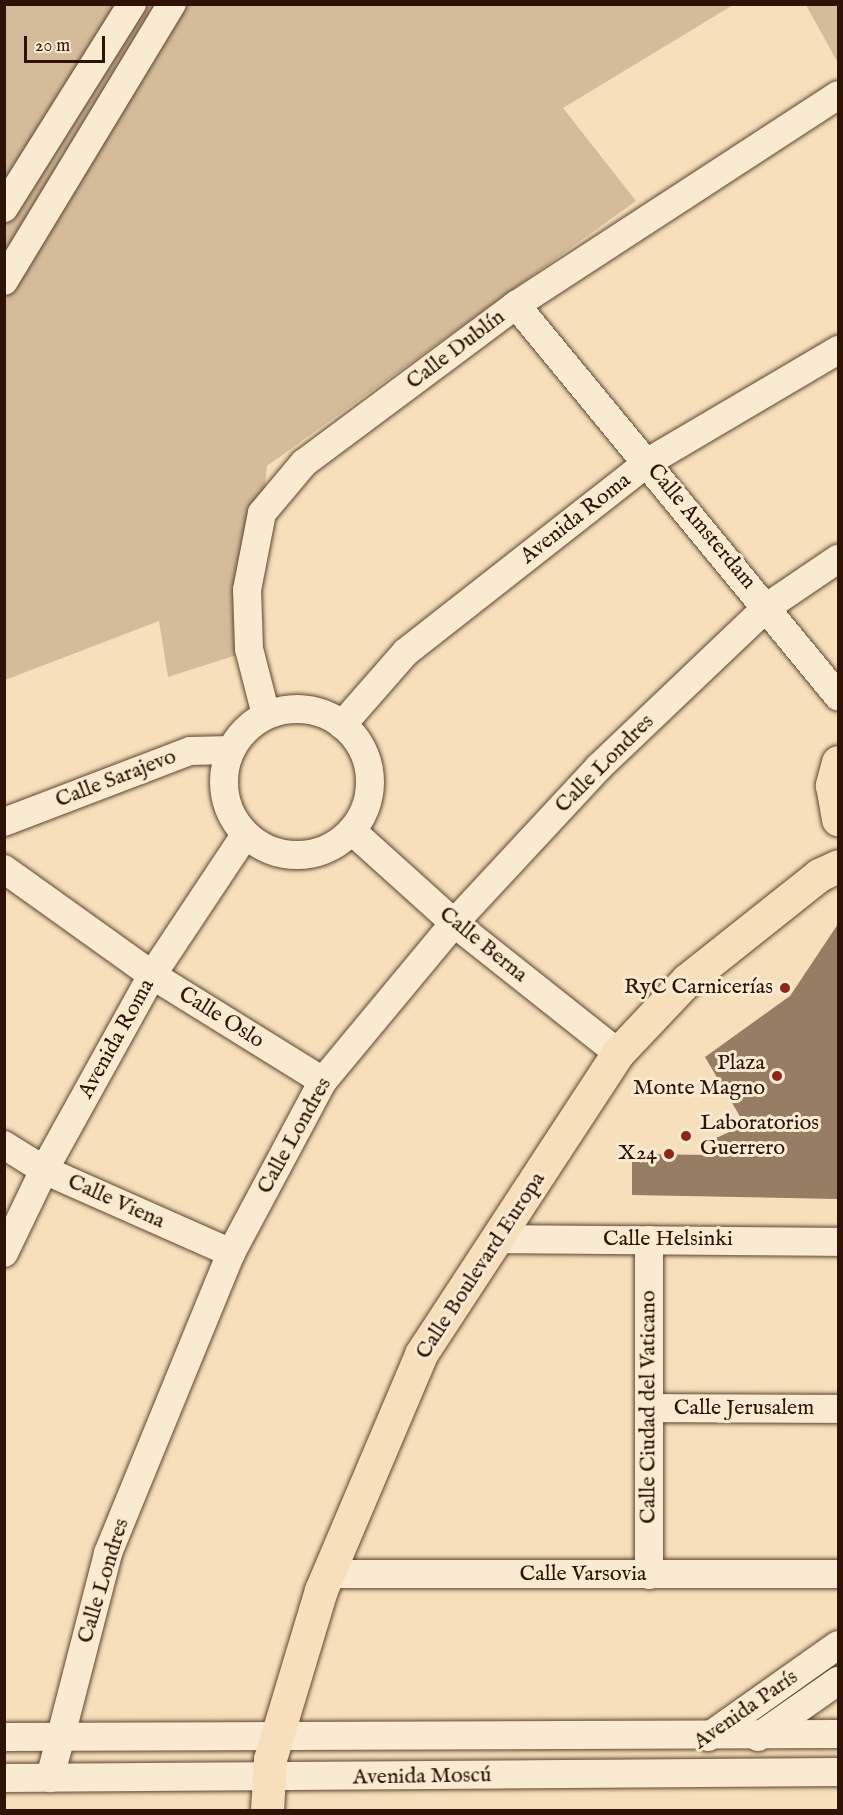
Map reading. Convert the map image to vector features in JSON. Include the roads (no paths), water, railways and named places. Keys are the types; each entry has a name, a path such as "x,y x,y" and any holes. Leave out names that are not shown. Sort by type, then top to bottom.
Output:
{"main road":[{"path":"838,762 832,785 838,819"},
{"name":"Calle Boulevard Europa","path":"268,1795 278,1735 328,1574 421,1354 618,1053 687,980 829,870 838,835"}],"street":[{"path":"4,208 132,4"},
{"path":"7,272 172,4"},
{"name":"Calle Dublín","path":"266,716 249,649 247,590 262,513 304,463 516,305 838,96"},
{"name":"Calle Amsterdam","path":"516,305 648,462 838,696"},
{"name":"Avenida Roma","path":"342,725 406,652 648,462 838,350"},
{"name":"Calle Londres","path":"50,1778 108,1553 231,1253 322,1081 454,923 599,767 767,607 838,559"},
{"path":"306,710 342,725 358,743 368,764 370,788 364,811 352,831 333,846 288,855 264,848 245,835 224,794 231,750 246,729 266,716 306,710"},
{"name":"Calle Sarajevo","path":"4,822 190,751 231,750"},
{"name":"Calle Berna","path":"352,831 454,923 618,1053"},
{"name":"Avenida Roma","path":"4,1253 44,1170 152,975 245,835"},
{"name":"Calle Oslo","path":"4,869 152,975 322,1081"},
{"name":"Calle Viena","path":"4,1145 44,1170 231,1253"},
{"name":"Calle Helsinki","path":"498,1239 838,1242"},
{"name":"Calle Ciudad del Vaticano","path":"649,1240 649,1575"},
{"name":"Calle Jerusalem","path":"649,1408 838,1409"},
{"name":"Calle Varsovia","path":"328,1574 838,1574"},
{"name":"Avenida París","path":"654,1773 838,1645"},
{"name":"Avenida París","path":"707,1773 838,1681"},
{"name":"Avenida Moscú","path":"4,1737 838,1734"},
{"name":"Avenida Moscú","path":"4,1778 50,1778 268,1795 654,1773 838,1772"}],"place":[{"name":"RyC Carnicerías","path":"785,988"},
{"name":"Plaza Monte Magno","path":"777,1076"},
{"name":"Laboratorios Guerrero","path":"686,1136"},
{"name":"X24","path":"669,1154"}]}
